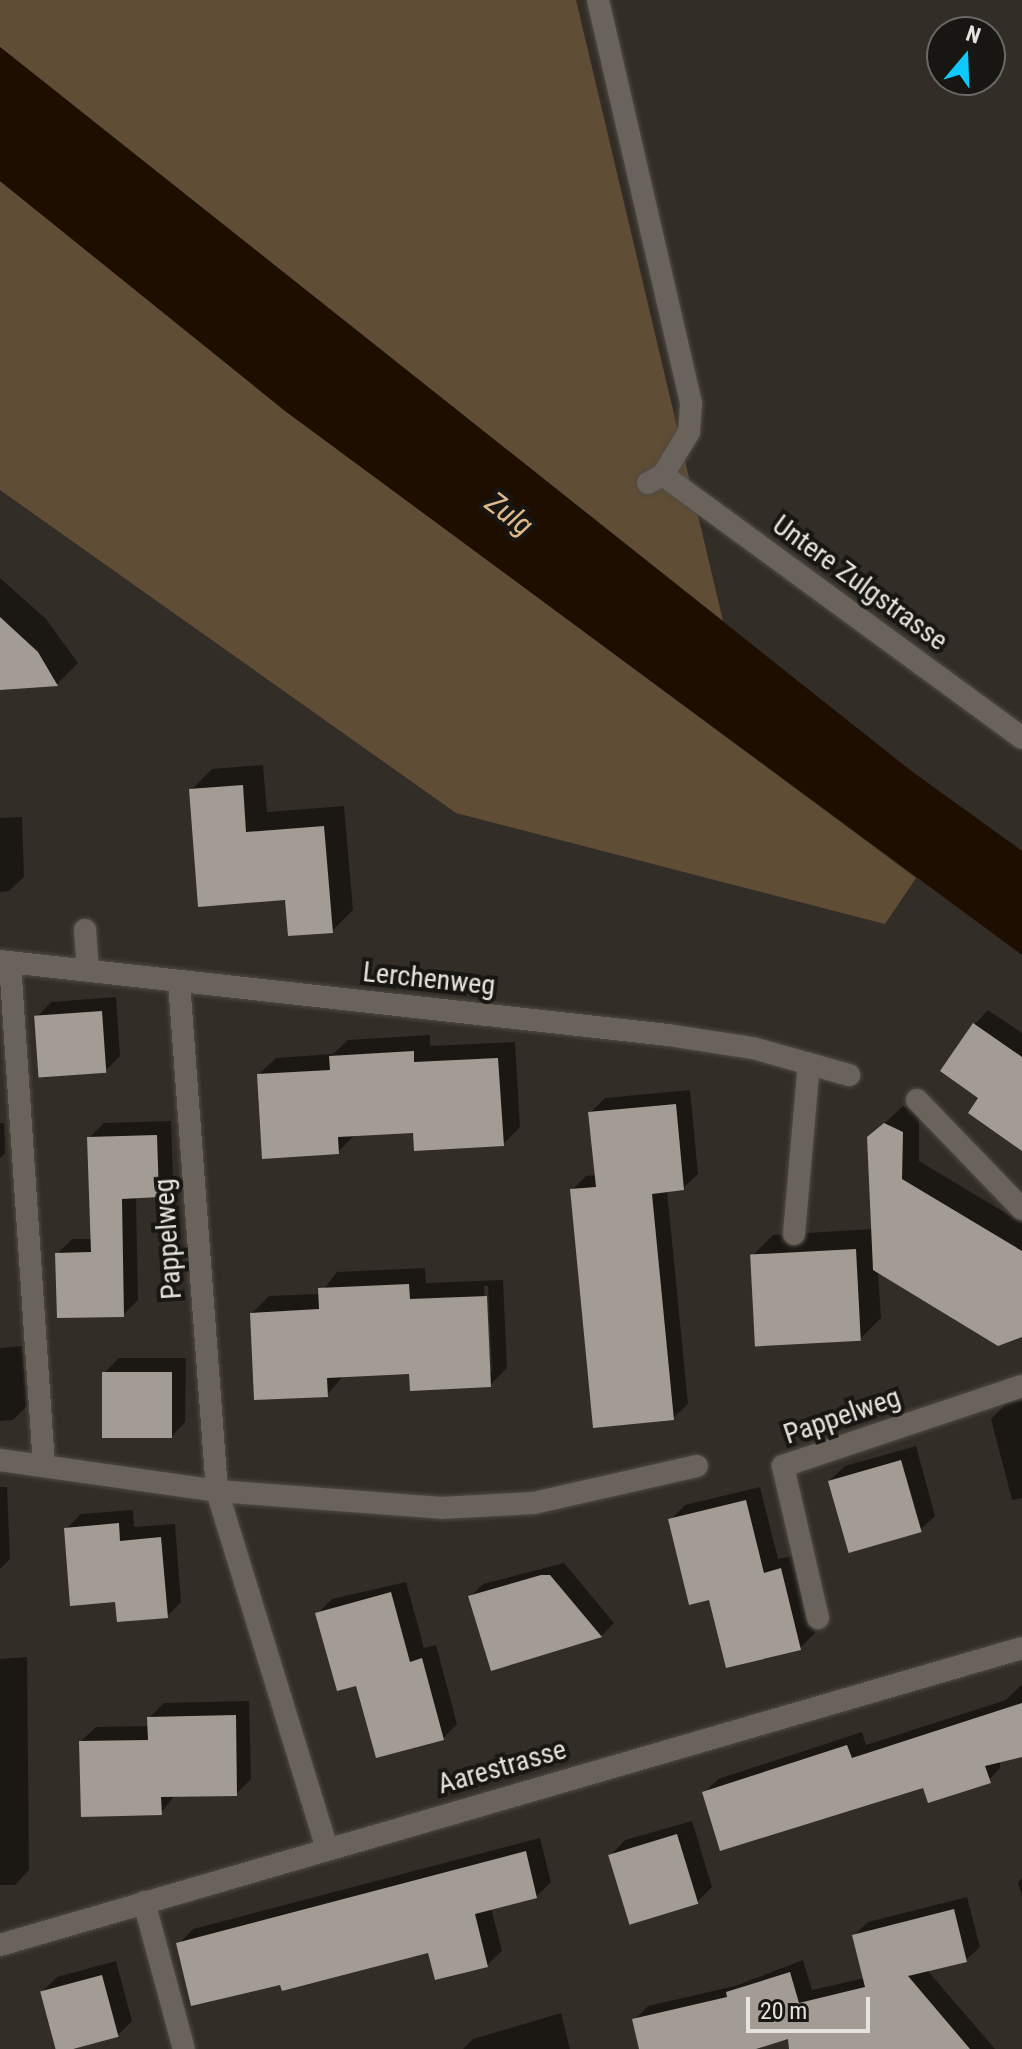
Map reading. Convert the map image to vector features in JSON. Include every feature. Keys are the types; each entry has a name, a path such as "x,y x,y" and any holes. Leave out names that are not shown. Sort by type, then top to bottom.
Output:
{"street":[{"name":"Untere Zulgstrasse","path":"598,0 691,404 689,432 656,479 1022,738"},
{"path":"85,930 88,970"},
{"path":"5,962 44,1466"},
{"name":"Lerchenweg","path":"5,962 668,1035 753,1048 849,1075"},
{"name":"Pappelweg","path":"179,982 217,1491 327,1849"},
{"path":"794,1234 809,1064"},
{"path":"917,1100 1022,1209"},
{"name":"Pappelweg","path":"818,1618 783,1466 1022,1386"},
{"path":"0,1460 217,1491 441,1508 534,1503 697,1466"},
{"name":"Aarestrasse","path":"0,1945 1022,1648"},
{"path":"144,1902 184,2049"}],"shaded area":[{"path":"0,0 576,0 723,621 0,47"},
{"path":"0,181 286,411 916,878 885,924 456,813 0,490"}],"water":[{"name":"Zulg","path":"0,47 910,770 1022,851 1022,955 285,411 0,181"}],"building":[{"path":"0,617 38,652 58,686 0,690"},
{"path":"243,785 246,832 324,826 333,933 288,936 285,900 198,907 189,789"},
{"path":"102,1011 106,1073 38,1078 34,1016"},
{"path":"973,1023 1022,1057 1022,1151 968,1113 978,1098 940,1071"},
{"path":"414,1051 414,1062 498,1058 504,1146 414,1151 413,1133 338,1137 339,1154 262,1159 257,1074 330,1070 329,1056"},
{"path":"676,1104 684,1190 652,1194 674,1420 593,1428 570,1189 596,1187 588,1112"},
{"path":"884,1123 903,1132 902,1179 1022,1251 1022,1337 998,1346 873,1270 867,1137"},
{"path":"157,1135 159,1197 122,1199 124,1317 57,1318 55,1253 91,1252 87,1137"},
{"path":"856,1249 861,1341 755,1346 750,1255"},
{"path":"409,1284 410,1299 487,1296 491,1387 410,1391 409,1374 327,1378 328,1397 254,1400 250,1313 319,1309 318,1288"},
{"path":"102,1372 172,1372 172,1438 102,1438"},
{"path":"901,1460 922,1532 849,1553 828,1481"},
{"path":"746,1500 764,1573 781,1568 801,1650 726,1668 709,1600 689,1605 668,1519"},
{"path":"119,1523 120,1541 161,1537 168,1618 117,1622 115,1602 70,1606 64,1528"},
{"path":"550,1575 602,1637 491,1671 468,1596"},
{"path":"391,1592 410,1662 422,1658 444,1740 376,1758 356,1686 337,1691 315,1613"},
{"path":"1022,1703 1022,1757 985,1766 991,1783 928,1803 923,1788 720,1851 702,1792 847,1745 852,1758"},
{"path":"236,1715 237,1796 161,1797 162,1815 81,1817 79,1741 148,1740 147,1717"},
{"path":"677,1834 698,1904 629,1925 608,1855"},
{"path":"526,1851 537,1898 475,1914 488,1967 435,1980 428,1953 282,1991 280,1985 191,2006 176,1943"},
{"path":"954,1909 967,1962 908,1976 970,2049 789,2049 788,2039 756,2049 639,2049 632,2019 727,1997 726,1992 790,1972 799,2003 865,1987 852,1935"},
{"path":"102,1975 119,2037 73,2049 56,2049 40,1992"}]}
